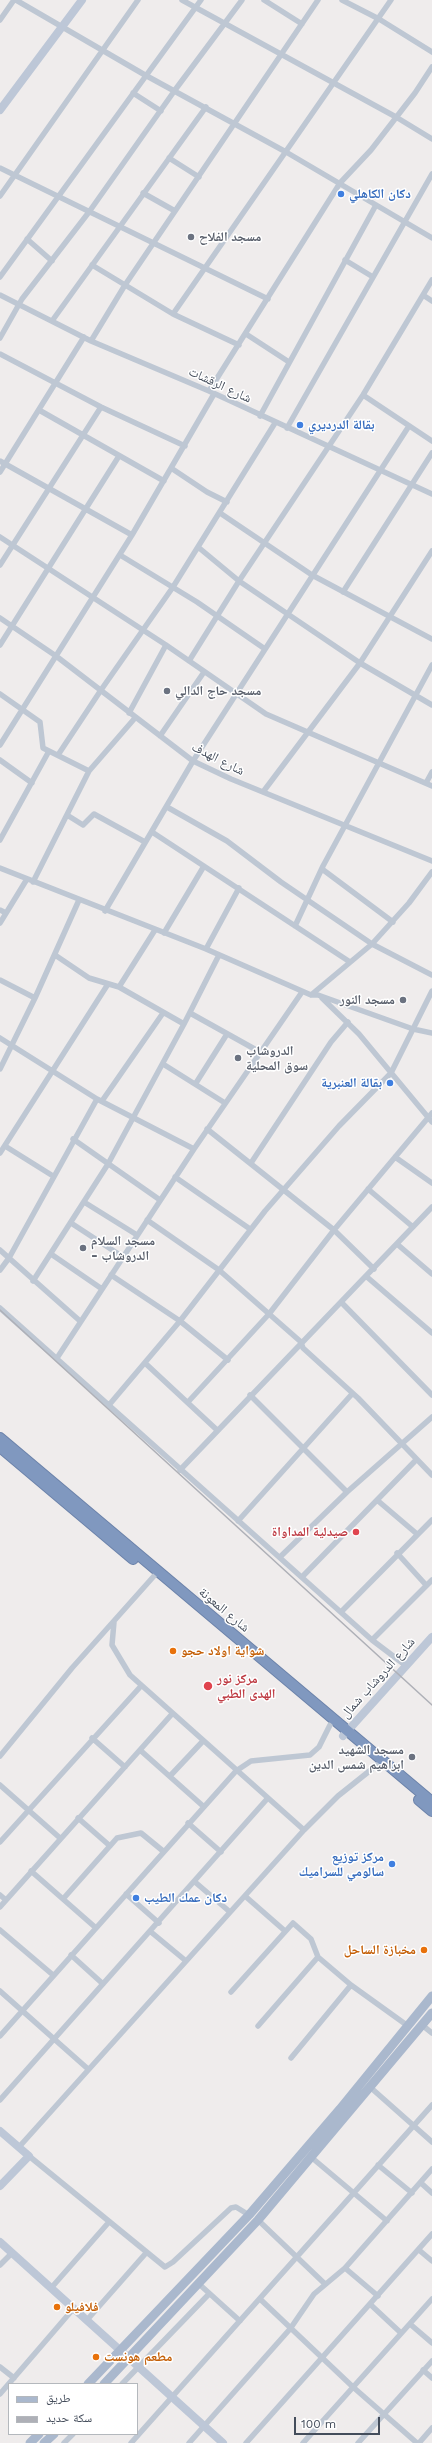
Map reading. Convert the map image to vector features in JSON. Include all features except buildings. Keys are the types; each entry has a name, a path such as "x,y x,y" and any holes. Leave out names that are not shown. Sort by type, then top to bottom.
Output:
{"highway":[{"name":"شارع المعونة","path":"0,1438 345,1733 432,1802"},
{"name":"شارع المعونة","path":"0,1447 330,1725 345,1733 377,1765 432,1811"}],"main road":[{"path":"89,2383 249,2215 432,1996"},
{"path":"105,2383 258,2220 432,2013"},
{"path":"30,2443 38,2435"},
{"path":"44,2443 53,2435"}],"street":[{"path":"0,20 15,0 145,75 175,90 286,152 432,238"},
{"path":"0,110 82,0"},
{"path":"0,196 138,0"},
{"path":"182,0 333,84 396,117 432,139"},
{"path":"0,277 145,75 201,0"},
{"path":"0,338 19,304 89,212 175,90 242,0"},
{"path":"264,0 302,24"},
{"path":"91,341 125,285 318,0"},
{"path":"342,0 379,18 432,52"},
{"path":"173,314 204,267 391,0"},
{"path":"0,745 120,555 185,446 239,345 340,183 371,150 415,93 432,67"},
{"path":"133,93 161,111"},
{"path":"52,321 206,107"},
{"path":"169,158 199,177"},
{"path":"0,168 153,244 268,298"},
{"path":"287,428 432,174"},
{"path":"143,193 175,211"},
{"path":"260,416 376,205"},
{"path":"27,239 52,261"},
{"path":"345,260 373,277"},
{"path":"92,265 173,314 239,345"},
{"path":"189,661 239,581 363,395 432,280"},
{"name":"شارع الرقشات","path":"0,295 91,341 212,393 432,494"},
{"path":"423,295 432,301"},
{"path":"246,334 289,362"},
{"path":"0,472 3,462 39,410 84,337"},
{"path":"0,354 101,407 185,446"},
{"path":"363,395 432,441"},
{"path":"0,565 101,407"},
{"path":"39,410 82,436 164,481"},
{"path":"58,755 101,690 144,631 173,587 275,423"},
{"path":"105,911 193,761 409,426"},
{"path":"343,592 410,484 432,453"},
{"path":"0,645 50,569 119,456"},
{"path":"3,462 49,490 132,535"},
{"path":"171,468 202,489 227,502"},
{"path":"220,513 312,575 390,618 432,639"},
{"path":"0,537 94,597 266,714 432,786"},
{"path":"198,547 239,581 360,662 432,705"},
{"path":"263,792 309,733 360,662 390,618 432,551"},
{"path":"120,555 173,587 265,649"},
{"name":"شارع الهدف","path":"0,618 11,628 56,656 193,761 263,792 432,861"},
{"path":"129,713 166,645"},
{"path":"295,926 322,869 432,665"},
{"path":"160,736 204,672"},
{"path":"0,694 40,722 41,744 49,752 89,771"},
{"path":"0,923 30,880 67,815 89,771 135,718"},
{"path":"0,840 49,752"},
{"path":"0,760 32,783"},
{"path":"426,783 432,772"},
{"path":"167,807 227,842 307,900 372,944 432,975"},
{"path":"67,815 83,825 94,814 145,842"},
{"path":"152,832 350,962"},
{"path":"164,933 204,866"},
{"path":"0,868 105,911 206,949 302,992 311,995 318,995 413,1029 432,1032"},
{"path":"322,869 393,922"},
{"path":"311,995 372,944 393,922 432,872"},
{"path":"206,949 239,888"},
{"path":"0,1069 55,956 79,900"},
{"path":"0,910 6,913"},
{"path":"119,988 155,930"},
{"path":"33,1281 108,1164 135,1118 219,955"},
{"path":"55,956 84,975 119,988 184,1024"},
{"path":"0,980 35,998"},
{"path":"0,1153 108,984"},
{"path":"109,1405 180,1321 250,1229 338,1126 391,1073 432,991"},
{"path":"57,1358 175,1176 302,992"},
{"path":"188,1402 269,1314 334,1230 395,1157 431,1118 348,1022 318,995"},
{"path":"0,1270 9,1258 73,1139 163,1013"},
{"path":"190,1013 260,1052"},
{"path":"251,1163 331,1042 348,1022"},
{"path":"196,1083 227,1034"},
{"path":"0,1038 100,1100 194,1149"},
{"path":"163,1064 196,1083 225,1103"},
{"path":"207,1130 251,1163 334,1230 374,1269"},
{"path":"73,1139 160,1200"},
{"path":"5,1146 53,1176"},
{"path":"395,1157 432,1183"},
{"path":"175,1176 250,1229"},
{"path":"368,1189 413,1227"},
{"path":"84,1202 137,1235"},
{"path":"180,1470 301,1342 367,1277 432,1207"},
{"path":"147,1220 219,1270 301,1342 303,1348 352,1394 432,1475"},
{"path":"71,1223 123,1257"},
{"path":"397,1244 431,1271"},
{"path":"0,1250 33,1281 80,1321"},
{"path":"51,1254 102,1289"},
{"path":"111,1275 180,1321 228,1360"},
{"path":"367,1277 432,1334"},
{"path":"342,1303 432,1395"},
{"path":"0,1308 372,1640 405,1665"},
{"path":"145,1363 217,1430"},
{"path":"238,1521 352,1394"},
{"path":"250,1395 347,1492"},
{"path":"280,1557 347,1492 432,1417"},
{"path":"302,1577 416,1460"},
{"path":"377,1500 417,1534"},
{"path":"341,1612 397,1553 432,1520"},
{"path":"397,1553 426,1584"},
{"path":"0,1756 72,1668 154,1576"},
{"path":"372,1640 426,1584 432,1580"},
{"path":"114,1622 111,1640 113,1648 128,1672 172,1714 304,1830"},
{"name":"شارع الدروشاب شمال","path":"345,1733 405,1665 432,1637"},
{"path":"1,1840 92,1738 141,1686"},
{"path":"0,1907 172,1714"},
{"path":"0,2036 203,1806 236,1771 251,1760 310,1755 319,1747 330,1725"},
{"path":"92,1738 125,1767"},
{"path":"170,1776 202,1740"},
{"path":"140,1750 203,1806"},
{"path":"19,2147 88,2068 304,1830 338,1796 377,1765"},
{"path":"0,1785 60,1838"},
{"path":"0,2100 151,1932 267,1799"},
{"path":"78,1818 110,1846"},
{"path":"188,1823 221,1852"},
{"path":"62,1898 117,1838 141,1833 163,1851"},
{"path":"31,1871 96,1928"},
{"path":"195,1882 230,1912"},
{"path":"126,1894 158,1923"},
{"path":"0,1895 6,1900"},
{"path":"245,1896 285,1932"},
{"path":"231,1992 293,1923 311,1939 318,1957 351,1986 408,2026"},
{"path":"0,1930 54,1975"},
{"path":"151,1932 186,1961"},
{"path":"71,1955 103,1984"},
{"path":"258,2026 318,1957"},
{"path":"291,2058 351,1986"},
{"path":"0,1991 54,2040 88,2068"},
{"path":"422,2025 432,2033"},
{"path":"370,2087 432,2142"},
{"path":"138,2433 260,2299 432,2105"},
{"path":"0,2131 160,2264 169,2266 231,2208 236,2207 249,2215"},
{"path":"0,2186 29,2156"},
{"path":"311,2157 387,2221"},
{"path":"378,2165 412,2193"},
{"path":"189,2443 290,2329 306,2304 324,2284 345,2268 432,2169"},
{"path":"421,2183 432,2193"},
{"path":"258,2220 324,2284"},
{"path":"52,2287 109,2222"},
{"path":"246,2443 371,2305 432,2234"},
{"path":"0,2242 122,2350 138,2367 223,2443"},
{"path":"419,2250 432,2261"},
{"path":"0,2265 12,2253"},
{"path":"87,2320 146,2253"},
{"path":"345,2268 378,2296"},
{"path":"199,2284 240,2321"},
{"path":"123,2383 209,2294"},
{"path":"260,2299 353,2387 418,2443 432,2428"},
{"path":"303,2443 432,2299"},
{"path":"371,2305 401,2333"},
{"path":"10,2383 74,2308"},
{"path":"410,2324 432,2343"},
{"path":"358,2443 432,2361"},
{"path":"0,2367 14,2378"},
{"path":"423,2370 432,2378"},
{"path":"0,2394 8,2386"},
{"path":"64,2443 72,2435"},
{"path":"131,2443 135,2436"}],"railway":[{"path":"0,1310 432,1705"}],"place":[{"name":"دكان الكاهلي","path":"341,194"},
{"name":"مسجد الفلاح","path":"191,237"},
{"name":"بقالة الدرديري","path":"300,425"},
{"name":"مسجد حاج الدالي","path":"167,691"},
{"name":"مسجد النور","path":"403,1000"},
{"name":"الدروشاب سوق المحلية","path":"238,1058"},
{"name":"بقالة العنبرية","path":"390,1083"},
{"name":"مسجد السلام - الدروشاب","path":"83,1248"},
{"name":"صيدلية المداواة","path":"356,1532"},
{"name":"شواية اولاد حجو","path":"173,1651"},
{"name":"مركز نور الهدى الطبي","path":"208,1686"},
{"name":"مسجد الشهيد ابراهيم شمس الدين","path":"412,1757"},
{"name":"مركز توزيع سالومي للسراميك","path":"392,1864"},
{"name":"دكان عمك الطيب","path":"136,1898"},
{"name":"مخبازة الساحل","path":"424,1950"},
{"name":"فلافيلو","path":"57,2307"},
{"name":"مطعم هونست","path":"96,2357"}]}
